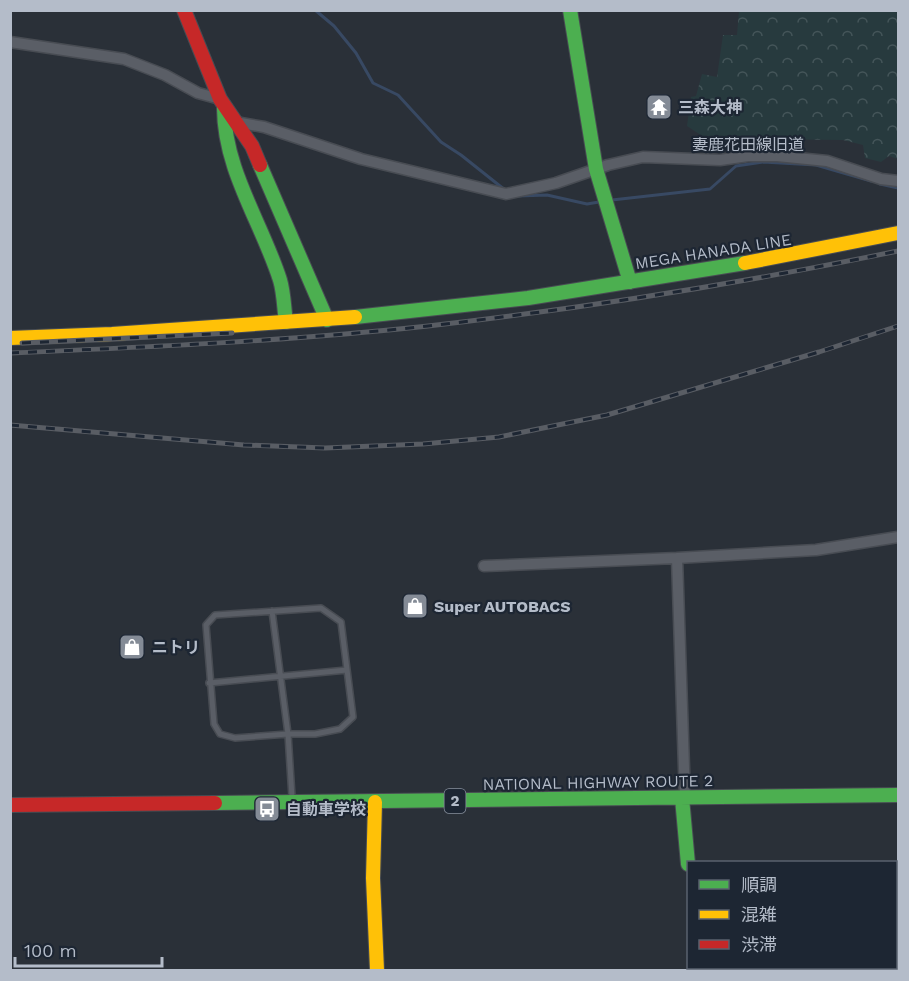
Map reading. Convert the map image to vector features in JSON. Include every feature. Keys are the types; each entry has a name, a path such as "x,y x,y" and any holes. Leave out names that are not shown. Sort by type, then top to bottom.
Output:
{"main road":[{"path":"184,10 222,102 252,146 327,320"},
{"name":"MEGA HANADA LINE","path":"570,10 596,170 630,282 807,252 898,233"},
{"path":"222,102 234,168 281,282 286,322"},
{"path":"273,260 297,252"},
{"path":"10,338 70,337 327,320 476,304 630,282"},
{"name":"NATIONAL HIGHWAY ROUTE 2","path":"10,805 898,795"},
{"path":"683,798 688,861"},
{"path":"375,802 373,878 377,970"}],"street":[{"path":"10,42 124,59 165,75 198,93 222,102"},
{"name":"妻鹿花田線旧道","path":"235,122 264,127 361,159 506,194 556,183 608,165 643,157 720,160 748,156 777,156 827,161 881,179 898,181"},
{"path":"484,567 816,550 898,537"},
{"path":"677,558 683,798"}],"lane":[{"path":"321,608 341,622 352,717 340,729 315,734 235,738 220,734 214,724 206,626 215,615 273,611 321,608"},
{"path":"273,611 288,734 292,802"},
{"path":"209,682 347,670"}],"green space":[{"path":"739,11 898,11 898,159 889,156 881,162 865,158 863,145 843,140 761,139 758,148 722,149 687,126 691,97 696,96 702,74 717,77 723,35 737,35"}],"waterway":[{"path":"315,10 334,26 356,53 373,83 398,95 441,142 505,190"},
{"path":"612,200 710,189 736,166 763,162 816,165 871,181"},
{"path":"880,184 898,188"},
{"path":"518,196 547,195 587,204 599,202"}],"railway":[{"path":"10,353 272,340 428,326 664,294 898,251"},
{"path":"10,425 244,445 325,448 423,444 499,437 607,415 898,326"},
{"path":"22,343 232,333"}],"traffic: fast":[{"path":"570,10 596,169 630,282"},
{"path":"224,108 230,153 280,280 286,322"},
{"path":"260,165 327,320"},
{"path":"355,317 528,298 745,263"},
{"path":"215,803 898,795"},
{"path":"682,798 688,861"}],"traffic: slow":[{"path":"745,263 898,233"},
{"path":"10,338 112,334 355,317"},
{"path":"375,802 373,878 377,970"}],"traffic: jam":[{"path":"184,10 220,99 252,146 260,165"},
{"path":"10,805 215,803"}],"place":[{"name":"三森大神","path":"659,107"},
{"name":"Super AUTOBACS","path":"415,606"},
{"name":"ニトリ","path":"132,647"},
{"name":"自動車学校","path":"267,809"}]}
